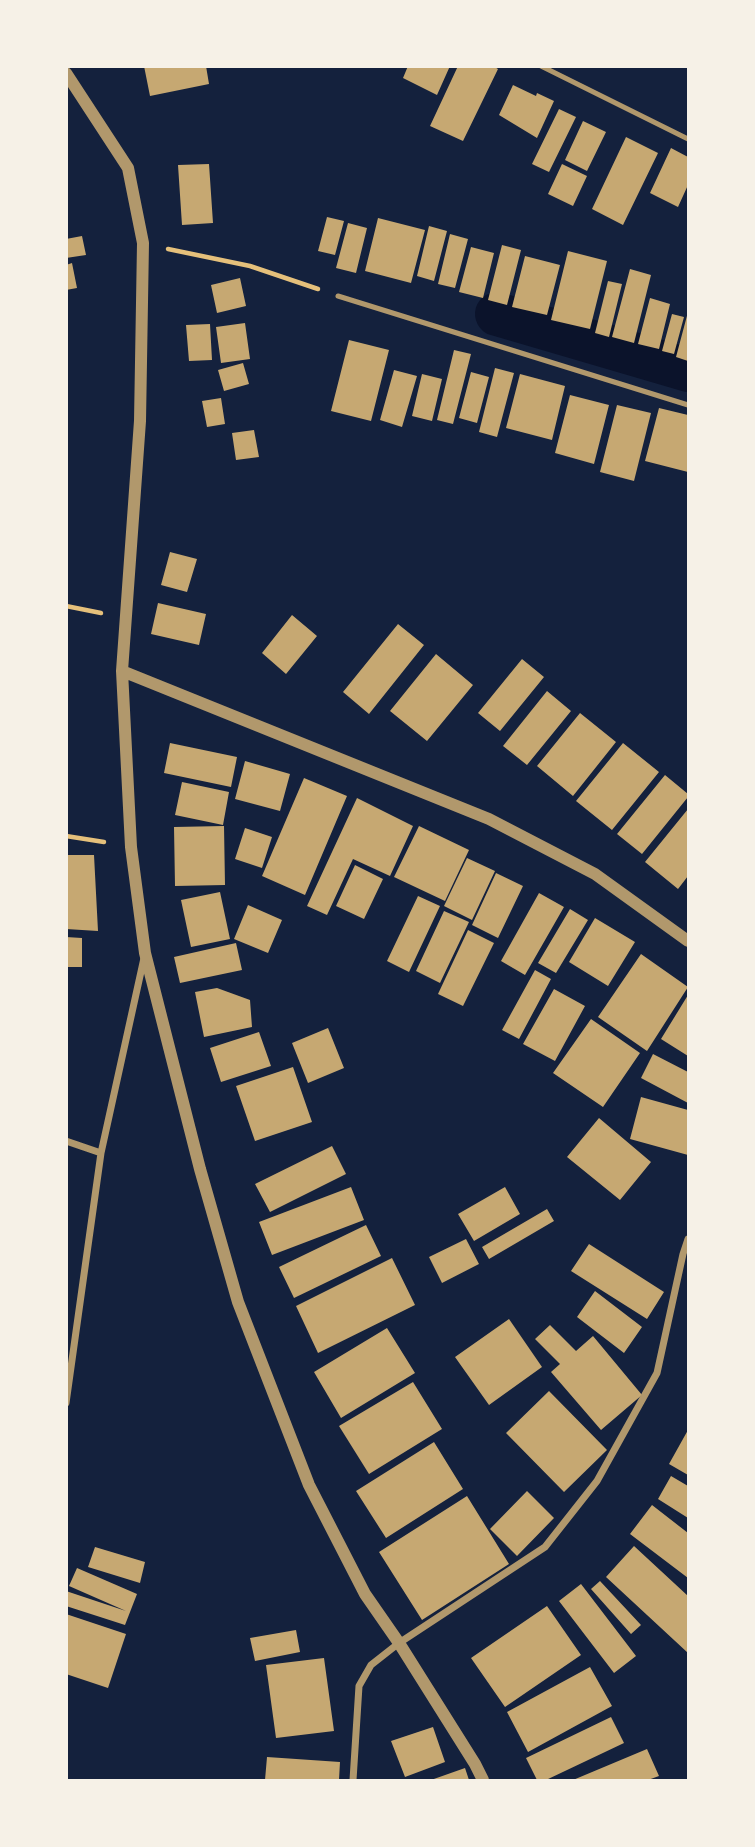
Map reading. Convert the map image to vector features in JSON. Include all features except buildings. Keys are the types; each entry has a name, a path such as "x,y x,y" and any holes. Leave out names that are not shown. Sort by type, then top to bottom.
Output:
{"street":[{"path":"66,73 128,168 144,243 140,421 122,671 131,846 145,953 200,1169 238,1302 309,1485 365,1594 399,1643 483,1780"},
{"path":"122,671 489,820 595,874 688,942"},
{"path":"66,1403 101,1153 145,953"},
{"path":"66,1141 101,1153"},
{"path":"353,1780 359,1686 371,1665 399,1643 545,1547 597,1481 657,1373 688,1239"}],"lane":[{"path":"541,66 688,139"},
{"path":"338,296 688,405"}],"path":[{"path":"144,243 250,266 338,296"},
{"path":"66,836 131,846"}],"waterway":[{"path":"497,314 688,370"}]}
